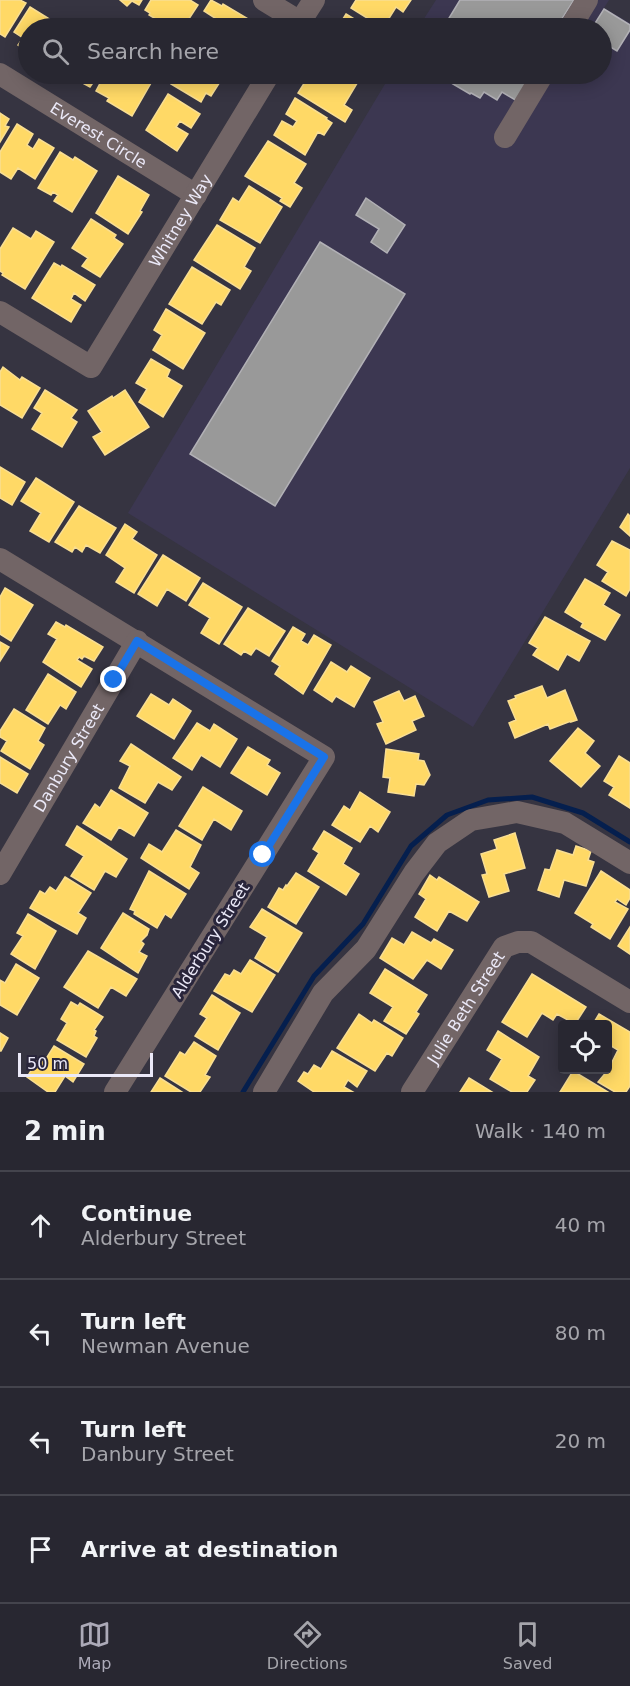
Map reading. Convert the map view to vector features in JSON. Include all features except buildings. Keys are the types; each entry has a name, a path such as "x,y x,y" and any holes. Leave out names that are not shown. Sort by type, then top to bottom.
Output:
{"street":[{"path":"264,0 288,18"},
{"path":"302,18 314,0"},
{"path":"576,18 587,0"},
{"name":"Everest Circle","path":"0,75 196,195"},
{"name":"Whitney Way","path":"0,312 91,367 263,84"},
{"path":"505,137 537,84"},
{"path":"0,559 137,641"},
{"name":"Alderbury Street","path":"115,1092 324,757 137,641"},
{"name":"Danbury Street","path":"0,874 137,641"},
{"path":"264,1092 323,993 366,949 437,843 471,820 517,812 565,823 630,863"},
{"name":"Julie Beth Street","path":"412,1092 504,947 519,942 531,942 630,1002"}],"shaded area":[{"path":"436,0 609,0 604,8 630,23 630,468 473,727 128,513 385,84 612,84 612,18 424,18"}],"waterway":[{"path":"243,1092 314,976 363,924 411,846 447,815 488,800 532,797 583,813 630,842"}],"route":[{"path":"114,680 137,641 324,757 263,855"}]}
